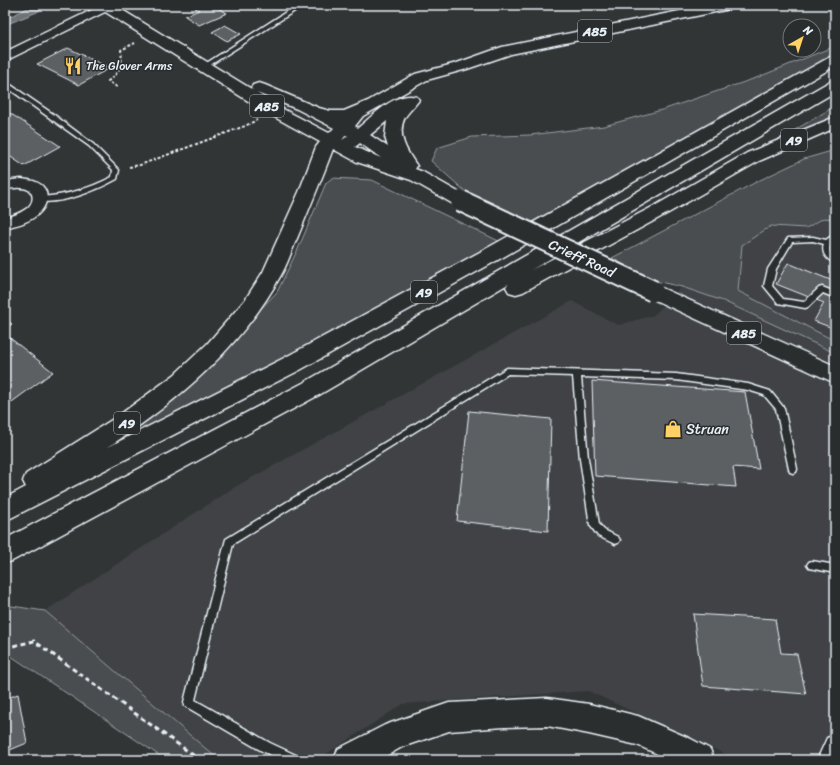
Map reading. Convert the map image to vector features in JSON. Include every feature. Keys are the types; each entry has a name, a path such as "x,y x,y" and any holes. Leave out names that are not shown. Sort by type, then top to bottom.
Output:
{"main road":[{"name":"A85","path":"417,176 359,135 380,117 422,86 462,66 507,50 730,5"},
{"name":"A85","path":"105,6 151,35 205,66 275,111 339,138"},
{"name":"A9","path":"5,510 292,364 498,251 835,60"},
{"name":"A85","path":"205,66 312,111 339,138"},
{"path":"312,111 338,117 356,113 421,76 462,66"},
{"name":"A9","path":"311,389 835,85"},
{"name":"A85","path":"417,176 398,154 393,136 396,117 422,86"},
{"path":"339,138 356,113"},
{"name":"A9","path":"5,552 311,389 521,285 664,208 753,157 835,122"},
{"path":"339,138 359,135"},
{"name":"A9","path":"5,500 126,424 182,381 215,350 252,305 272,274 308,192 325,147 339,138"},
{"name":"Crieff Road","path":"339,138 362,158 417,176 461,201 835,374"},
{"path":"349,760 396,735 449,717 504,713 548,712 589,719 638,731 681,749 699,760"}],"street":[{"path":"5,57 105,6"},
{"path":"5,185 22,183 37,188 41,193 39,206 33,212 16,221 5,224"},
{"path":"829,760 835,746"}],"lane":[{"path":"205,66 301,5"},
{"path":"5,83 52,115 56,120 91,145 116,170 115,178 92,190 69,197 41,199"},
{"path":"835,237 827,243 826,251 835,261"},
{"path":"827,243 813,239 790,240 772,269 768,286 781,301 805,305 822,290 835,296"},
{"path":"294,760 266,747 189,702 229,542 507,371 676,377 748,387 767,393 780,408 793,470"},
{"path":"577,374 584,459 595,525 601,533 615,540"},
{"path":"812,565 835,569"}],"path":[{"path":"116,87 108,81 120,73 123,62 121,50 151,35"},
{"path":"116,170 140,165 245,126 275,111"},
{"path":"5,648 34,641 200,760"}],"shaded area":[{"path":"34,5 47,5 37,12 5,25 5,19"},
{"path":"835,46 835,54 535,223 467,193 431,161 437,148 472,137 530,135 604,126 665,109 756,78 805,58 822,58 822,51"},
{"path":"835,106 835,129 814,135 686,195"},
{"path":"835,150 835,219 824,218 806,228 771,226 742,245 738,291 835,341 835,353 723,301 682,287 651,280 612,258 758,181 804,159"},
{"path":"332,178 372,180 505,244 83,469 149,419 224,354 251,319 277,292 298,249 326,183"},
{"path":"835,215 835,760 738,760 588,691 403,704 317,760 219,760 45,611 233,488 572,301 618,325 654,315 720,247 747,226"},
{"path":"5,605 45,611 219,760 166,760 11,656 5,659"}],"building":[{"path":"201,5 213,5 227,13 199,25 185,16 199,10 195,8"},
{"path":"225,25 241,34 227,41 212,32"},
{"name":"The Glover Arms","path":"68,48 110,68 79,85 37,64"},
{"path":"5,110 60,146 24,166 5,153"},
{"path":"788,263 833,281 835,278 835,329 814,321 824,303 776,284"},
{"path":"5,319 12,324 5,329"},
{"path":"5,334 53,372 5,407"},
{"name":"Struan","path":"592,381 745,392 759,469 733,467 736,487 595,476"},
{"path":"469,411 551,419 548,531 457,521"},
{"path":"693,614 775,619 781,653 797,654 806,694 703,686"},
{"path":"18,694 27,743 5,752 5,699"}],"place":[{"name":"The Glover Arms","path":"73,66"},
{"name":"Struan","path":"673,429"}]}
